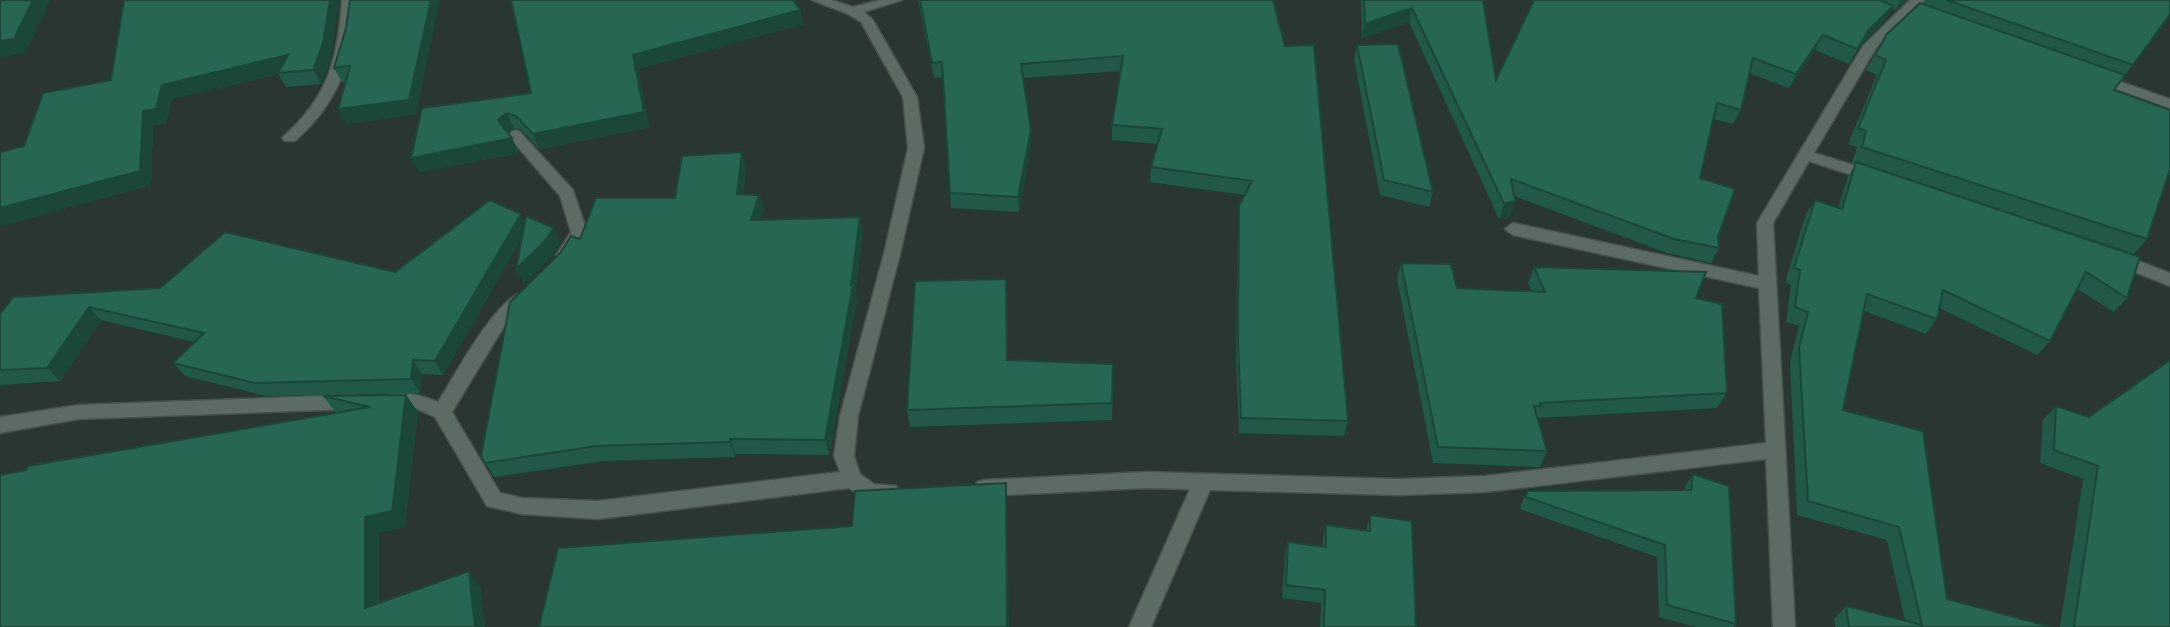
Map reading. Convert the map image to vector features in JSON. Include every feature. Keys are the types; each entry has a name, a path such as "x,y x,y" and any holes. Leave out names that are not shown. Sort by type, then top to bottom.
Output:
{"street":[{"path":"290,138 307,124 335,83 346,39 349,0"},
{"path":"819,0 853,11 866,20 911,97 916,148 892,254 849,416 844,456 852,479 870,493 911,491"},
{"path":"853,11 895,0"},
{"path":"1784,627 1765,223 1870,46 1906,12"},
{"path":"2078,71 2170,104"},
{"path":"515,135 568,194 579,232 550,271"},
{"path":"1806,155 1884,180"},
{"path":"1513,229 1768,284"},
{"path":"2105,253 2170,281"},
{"path":"442,412 497,323 533,289"},
{"path":"0,425 79,412 416,401 442,412 494,500 522,506 598,510 852,479"},
{"path":"967,488 1146,480 1399,487 1485,484 1776,450"},
{"path":"1140,627 1203,482"}],"building":[{"path":"0,0 33,0 14,39 0,41"},
{"path":"124,0 330,0 323,43 313,70 278,73 288,55 162,85 156,109 143,111 140,171 0,208 0,152 24,146 43,93 111,80"},
{"path":"350,0 431,0 409,100 338,109 350,66 334,68 346,28"},
{"path":"511,0 793,0 800,10 633,55 644,112 533,134 516,116 507,113 498,120 512,138 411,158 422,108 531,93"},
{"path":"920,0 1273,0 1285,46 1314,45 1348,421 1241,418 1238,342 1239,206 1252,181 1151,167 1162,129 1112,125 1123,56 1021,64 1031,130 1018,197 950,193 942,62 932,63"},
{"path":"1364,0 1483,0 1496,80 1534,0 1880,0 1893,6 1869,30 1857,49 1823,35 1796,74 1753,58 1741,110 1717,103 1700,178 1735,189 1718,237 1719,248 1674,239 1511,179 1515,201 1504,204 1412,8 1365,24"},
{"path":"1947,0 2170,0 2170,14 2133,65"},
{"path":"1920,3 2125,75 2114,90 2170,110 2170,169 2147,239 1862,147 1866,131 1858,128 1886,60 1875,55 1887,34"},
{"path":"1398,44 1433,192 1384,180 1357,45"},
{"path":"742,152 737,194 759,195 751,220 860,217 853,285 825,440 730,439 730,442 596,446 485,463 481,456 510,302 560,253 571,236 580,239 596,198 675,198 682,156"},
{"path":"1856,162 2140,257 2127,298 2086,272 2050,341 1943,290 1937,319 1867,294 1843,410 1923,431 1947,599 2052,627 1849,627 1846,606 1922,625 1899,527 1808,501 1799,348 1808,312 1795,307 1800,270 1794,268 1815,200 1842,209"},
{"path":"490,200 521,214 435,361 413,360 411,379 255,383 173,363 204,333 89,307 47,368 0,370 0,314 13,297 160,288 225,232 395,272"},
{"path":"526,216 554,228 544,242 516,269"},
{"path":"1401,263 1451,264 1457,288 1545,292 1534,267 1706,272 1696,298 1722,304 1727,393 1540,403 1541,406 1534,406 1547,451 1438,447"},
{"path":"1006,279 1007,360 1113,364 1112,403 907,410 915,281"},
{"path":"2170,360 2170,627 2074,627 2098,466 2054,450 2056,406 2089,417"},
{"path":"406,395 392,511 365,517 365,608 469,571 475,627 0,627 0,475 26,470 28,466 370,407 323,396"},
{"path":"1693,474 1729,486 1736,624 1667,605 1665,545 1526,497 1527,491 1691,490"},
{"path":"1006,483 1007,627 539,627 558,548 852,526 855,491"},
{"path":"1370,515 1412,521 1416,627 1324,627 1325,590 1286,585 1288,542 1326,547 1326,525 1370,531"}]}
